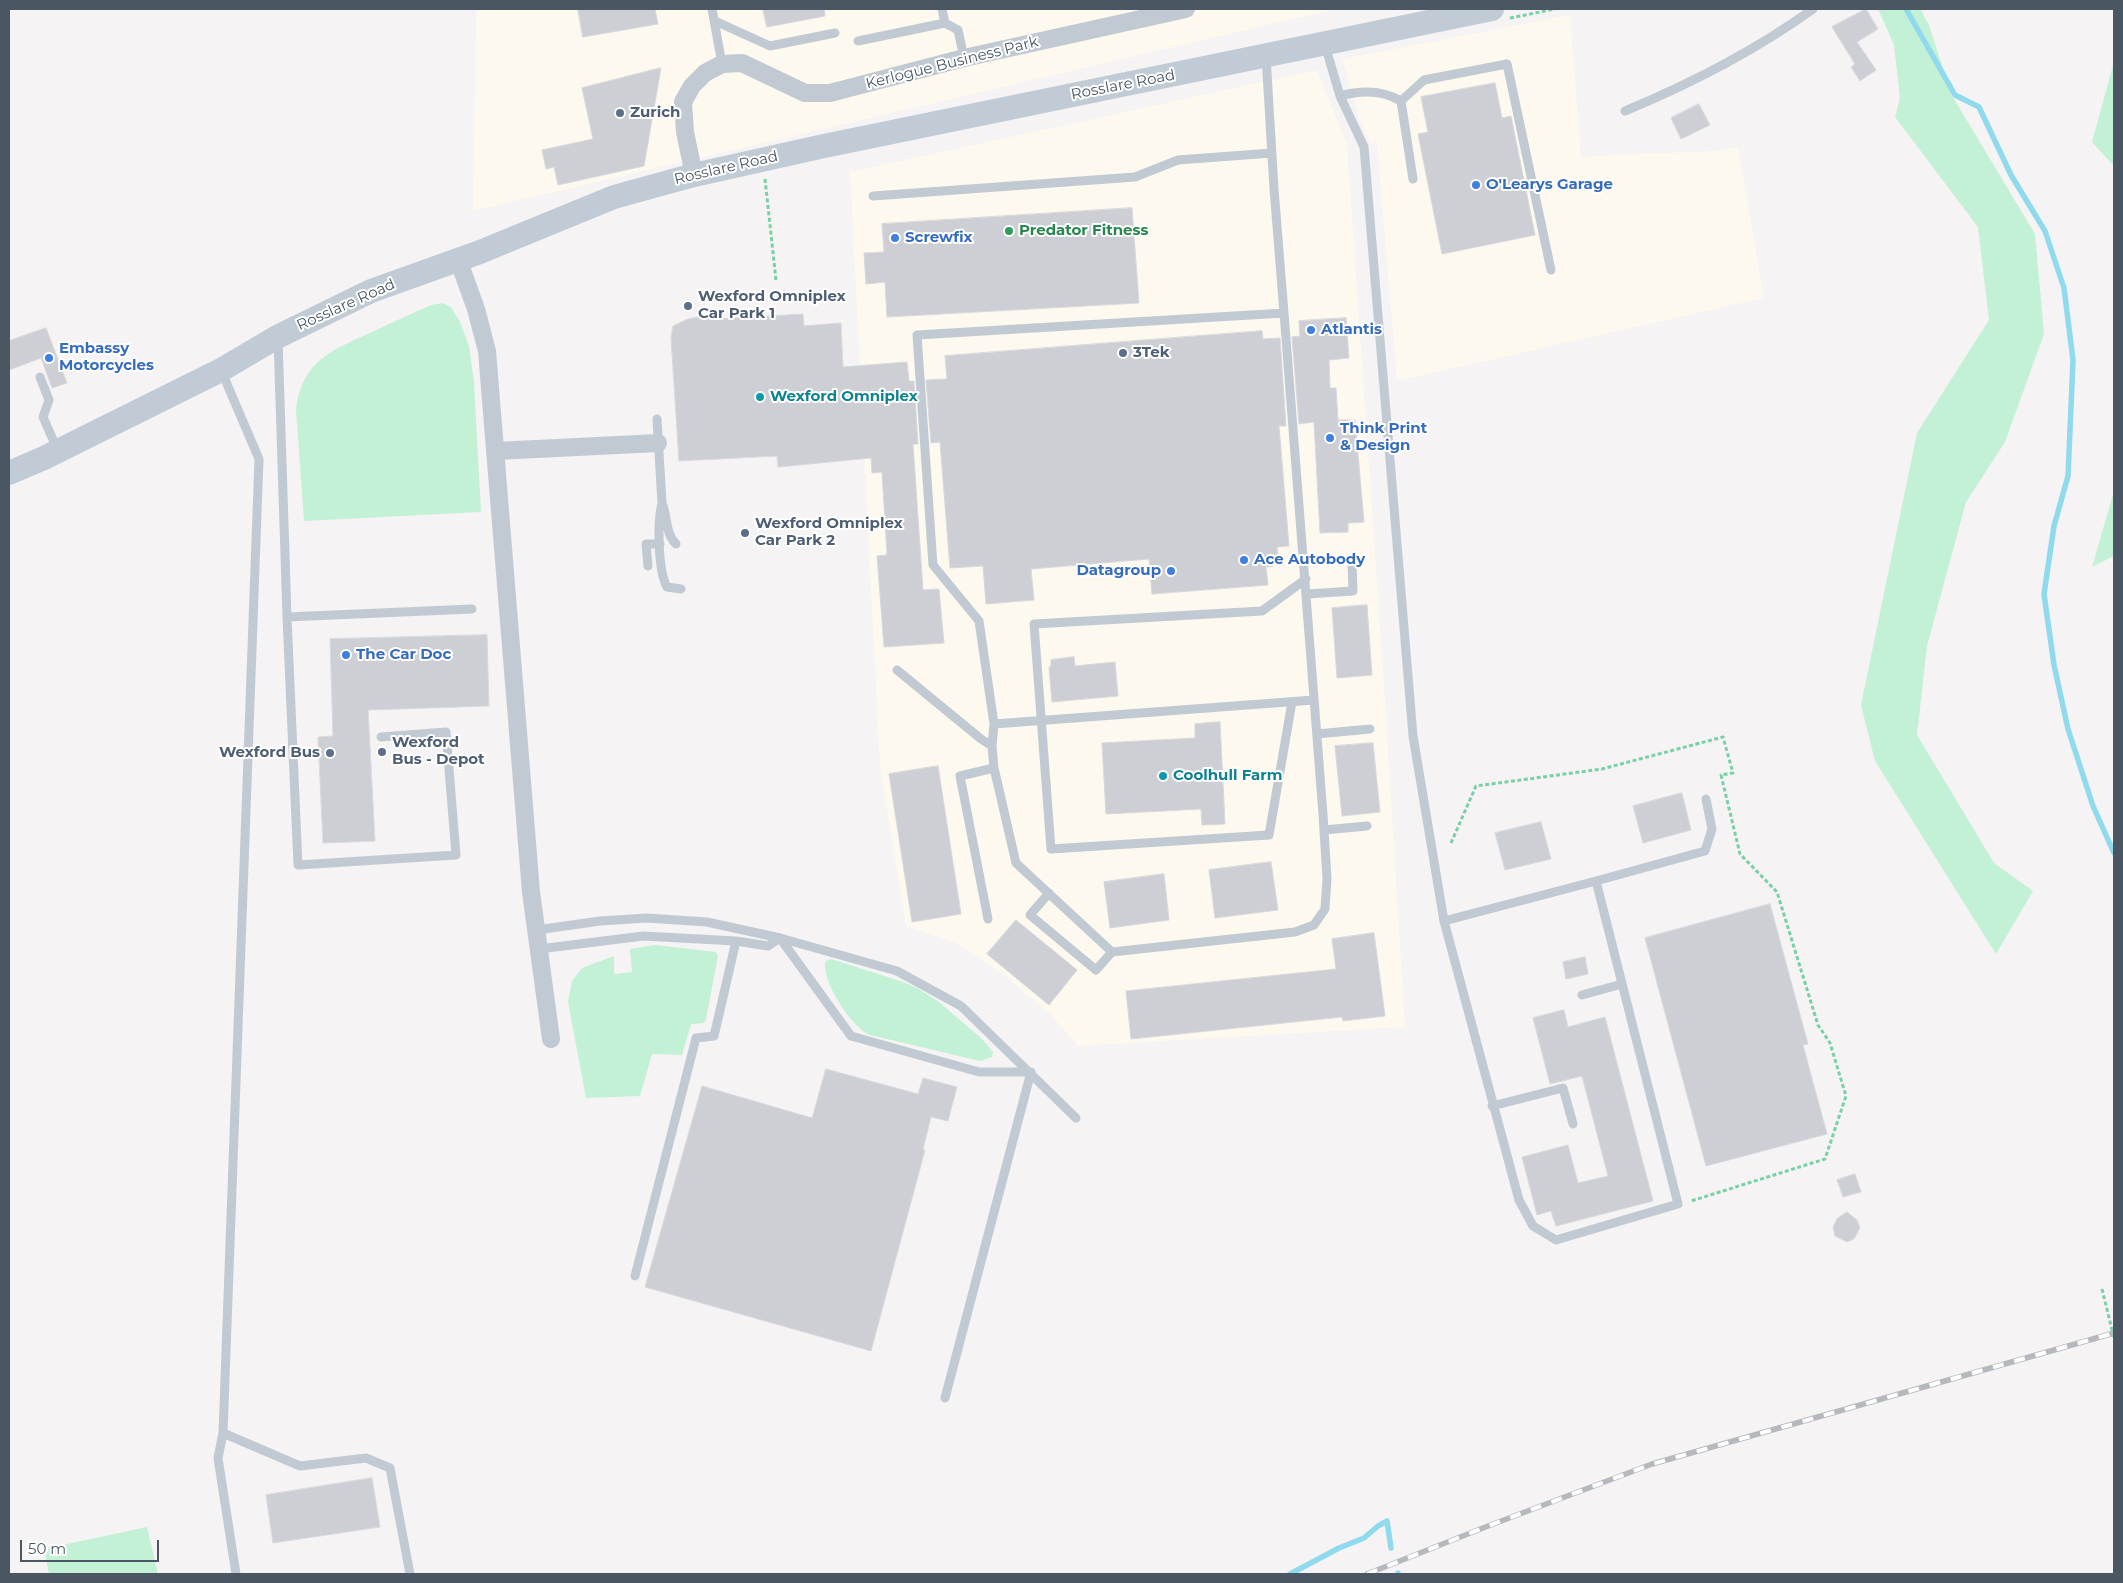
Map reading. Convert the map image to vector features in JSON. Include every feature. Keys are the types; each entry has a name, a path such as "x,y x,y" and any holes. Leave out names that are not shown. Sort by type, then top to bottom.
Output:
{"main road":[{"name":"Rosslare Road","path":"9,473 58,452 221,370 278,337 371,291 458,259 614,196 694,175 824,146 1324,44 1496,14"}],"street":[{"name":"Kerlogue Business Park","path":"722,64 742,63 806,93 830,93 964,58 1185,9"},
{"path":"694,175 686,132 683,102 692,86 705,73 722,64"},
{"path":"458,259 476,310 487,351 532,892 552,1039"},
{"path":"496,451 658,443"}],"lane":[{"path":"712,9 722,64"},
{"path":"942,9 945,23"},
{"path":"1625,111 1675,90 1789,26 1813,9"},
{"path":"715,21 770,46 835,34"},
{"path":"858,41 945,23 958,30 964,58"},
{"path":"1324,44 1340,96 1364,147 1413,736 1444,921 1492,1106 1519,1200 1533,1226 1556,1240 1678,1204 1596,882"},
{"path":"1049,893 1030,915 1096,970 1112,952 1295,932 1314,925 1325,909 1327,879 1324,830 1266,56"},
{"path":"1401,101 1424,80 1507,64 1551,270"},
{"path":"1340,96 1364,91 1389,94 1401,101"},
{"path":"1401,101 1413,179"},
{"path":"873,196 1135,177 1178,160 1272,153"},
{"path":"1112,952 1016,862 994,768 992,746 994,724 978,621 933,565 917,335 1284,313"},
{"path":"278,337 287,617 298,865 456,855 446,732 380,737"},
{"path":"221,370 259,459 223,1433 218,1458 236,1574"},
{"path":"40,377 49,400 43,416 58,452"},
{"path":"657,419 662,503 659,517 662,579 667,588 680,589"},
{"path":"662,503 666,514 668,536 676,544"},
{"path":"648,566 646,544 660,544"},
{"path":"1307,594 1354,591 1352,563"},
{"path":"1292,702 1269,835 1051,849 1034,624 1262,611 1306,579"},
{"path":"287,617 472,609"},
{"path":"898,670 981,740 992,746"},
{"path":"994,724 1314,700"},
{"path":"1317,734 1370,729"},
{"path":"988,919 960,776 994,768"},
{"path":"1444,921 1596,882 1705,851 1712,829 1706,799"},
{"path":"1324,830 1367,826"},
{"path":"537,930 600,921 646,918 707,922 780,938 897,970 961,1006 1031,1072 1076,1118"},
{"path":"539,949 643,936 736,941 768,946 780,938"},
{"path":"780,938 851,1036 979,1072 1031,1072"},
{"path":"636,1276 696,1038 714,1036 736,941"},
{"path":"1582,995 1622,984"},
{"path":"945,1398 1031,1072"},
{"path":"1492,1106 1563,1088 1573,1124"},
{"path":"223,1433 300,1466 366,1458 390,1468 410,1574"}],"path":[{"path":"1496,14 1556,9"},
{"path":"766,185 776,280"},
{"path":"1451,842 1476,786 1602,769 1723,737 1733,773 1722,775 1740,854 1777,892 1818,1025 1830,1043 1846,1096 1825,1159 1678,1204"},
{"path":"2102,1289 2114,1338"}],"shaded area":[{"path":"476,9 1336,9 473,211"},
{"path":"1570,15 1581,158 1716,151 1738,147 1764,298 1397,381 1377,143 1370,144 1359,116 1342,59"},
{"path":"1317,70 1347,144 1405,1027 1078,1046 1051,1015 1003,974 957,943 906,926 880,766 850,172"}],"green space":[{"path":"1878,9 1920,9 1929,25 1951,94 2035,234 2044,334 2005,442 1966,502 1927,646 1917,735 1994,863 2033,891 1996,954 1875,761 1861,705 1917,433 1989,320 1978,227 1895,117 1900,98 1894,45"},
{"path":"2114,62 2114,166 2092,142"},
{"path":"443,303 451,307 460,322 469,346 474,382 481,512 304,521 296,409 299,393 312,368 321,359 344,345 431,305"},
{"path":"2114,491 2114,556 2092,567"},
{"path":"655,945 716,952 718,956 706,1019 704,1023 691,1024 682,1055 652,1054 640,1096 586,1098 568,1002 572,981 582,968 614,956 614,974 632,972 630,949"},
{"path":"831,959 917,988 939,1002 982,1039 993,1052 992,1057 980,1061 870,1035 854,1023 833,992 828,981 825,962"},
{"path":"147,1527 158,1574 49,1574 44,1549"}],"building":[{"path":"578,9 655,9 658,24 583,37"},
{"path":"763,9 824,9 825,16 767,27"},
{"path":"1866,9 1878,29 1857,42 1876,70 1860,81 1851,67 1855,64 1832,27"},
{"name":"Zurich","path":"661,68 644,166 558,185 554,167 546,169 542,150 593,139 582,88"},
{"name":"O'Learys Garage","path":"1495,83 1502,118 1511,116 1535,235 1442,254 1418,134 1428,132 1421,97"},
{"path":"1699,104 1710,125 1681,139 1671,118"},
{"path":"1132,208 1139,303 887,317 885,282 866,284 864,253 884,252 882,224"},
{"name":"Wexford Omniplex","path":"718,314 718,319 803,314 804,326 841,323 843,367 907,362 909,381 914,381 918,444 913,444 923,590 939,589 944,643 884,647 877,556 887,555 882,472 872,473 871,458 778,467 777,456 679,461 671,338 673,326 688,319"},
{"path":"1346,318 1349,358 1329,360 1330,388 1336,388 1338,420 1355,420 1364,522 1348,523 1348,532 1320,533 1314,422 1299,424 1292,337 1300,336 1299,321"},
{"path":"46,328 67,383 52,388 41,358 9,370 9,341"},
{"path":"1262,331 1263,339 1280,338 1286,426 1279,426 1289,546 1277,547 1278,555 1272,556 1273,566 1266,567 1268,585 1152,594 1149,559 1031,569 1034,600 986,604 983,566 950,568 940,442 931,443 926,380 947,379 945,356"},
{"path":"1367,605 1372,675 1337,678 1332,608"},
{"path":"487,635 489,706 368,710 375,841 323,843 318,737 333,736 330,639"},
{"path":"1074,657 1075,666 1115,662 1118,696 1052,702 1049,667 1051,666 1051,660"},
{"name":"Coolhull Farm","path":"1220,722 1225,824 1202,825 1201,809 1106,814 1102,743 1195,738 1195,724"},
{"path":"1373,743 1380,812 1342,816 1335,746"},
{"path":"938,766 961,914 912,922 889,774"},
{"path":"1682,793 1691,830 1643,843 1633,806"},
{"path":"1541,822 1551,859 1505,870 1495,833"},
{"path":"1271,862 1278,910 1215,918 1209,870"},
{"path":"1164,874 1169,920 1110,928 1104,882"},
{"path":"1770,904 1808,1044 1803,1045 1827,1134 1706,1166 1645,938"},
{"path":"1016,920 1077,970 1049,1005 987,954"},
{"path":"1374,933 1385,1016 1343,1021 1342,1017 1131,1039 1126,991 1336,969 1332,939"},
{"path":"1585,957 1588,974 1566,979 1563,962"},
{"path":"1564,1010 1568,1027 1605,1017 1653,1201 1556,1226 1551,1211 1537,1215 1522,1157 1568,1145 1578,1183 1608,1176 1582,1076 1550,1084 1533,1018"},
{"path":"826,1069 918,1094 923,1078 957,1087 948,1121 931,1117 923,1149 925,1150 871,1351 645,1287 702,1086 812,1118"},
{"path":"1855,1174 1861,1192 1843,1197 1837,1180"},
{"path":"1847,1212 1857,1220 1860,1228 1854,1239 1847,1242 1835,1236 1833,1227 1837,1219"},
{"path":"372,1478 380,1527 273,1543 266,1495"}],"waterway":[{"path":"1906,9 1955,95 1979,107 2011,175 2045,231 2064,288 2073,360 2068,476 2054,526 2044,594 2054,665 2068,729 2093,806 2114,853"},
{"path":"1290,1574 1339,1548 1364,1538 1387,1521 1391,1548"}],"railway":[{"path":"1367,1574 1652,1464 2114,1333"}],"place":[{"name":"Zurich","path":"620,113"},
{"name":"O'Learys Garage","path":"1476,185"},
{"name":"Predator Fitness","path":"1009,231"},
{"name":"Screwfix","path":"895,238"},
{"name":"Wexford Omniplex Car Park 1","path":"688,306"},
{"name":"Atlantis","path":"1311,330"},
{"name":"3Tek","path":"1123,353"},
{"name":"Embassy Motorcycles","path":"49,358"},
{"name":"Wexford Omniplex","path":"760,397"},
{"name":"Think Print & Design","path":"1330,438"},
{"name":"Wexford Omniplex Car Park 2","path":"745,533"},
{"name":"Ace Autobody","path":"1244,560"},
{"name":"Datagroup","path":"1171,571"},
{"name":"The Car Doc","path":"346,655"},
{"name":"Wexford Bus - Depot","path":"382,752"},
{"name":"Wexford Bus","path":"330,753"},
{"name":"Coolhull Farm","path":"1163,776"}]}
